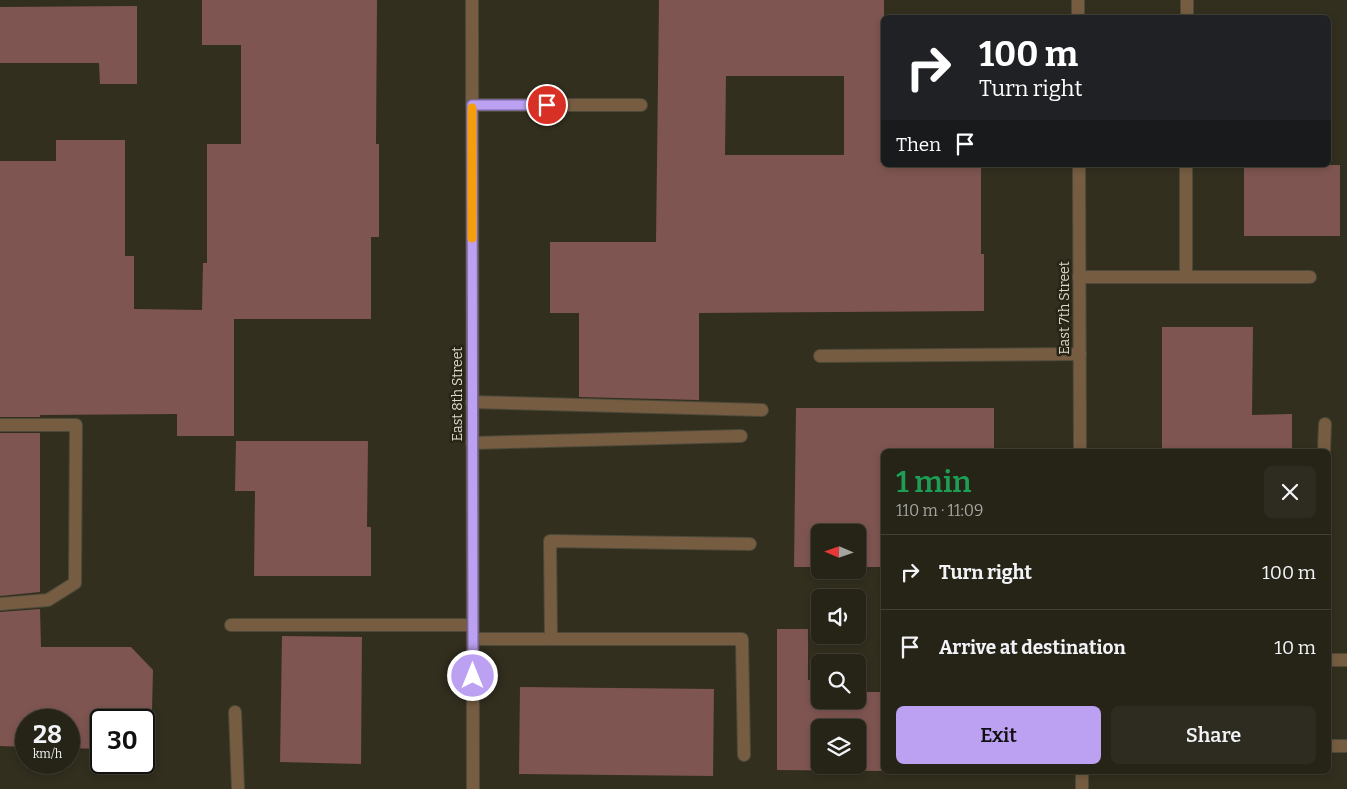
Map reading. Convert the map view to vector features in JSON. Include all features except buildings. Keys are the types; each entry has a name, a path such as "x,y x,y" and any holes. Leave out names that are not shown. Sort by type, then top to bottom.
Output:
{"street":[{"name":"East 8th Street","path":"472,0 473,789"},
{"path":"1078,0 1078,15"},
{"path":"1187,0 1187,15"},
{"path":"472,105 641,105"},
{"name":"East 7th Street","path":"1079,167 1080,449"},
{"path":"1186,167 1186,276"},
{"path":"1079,277 1310,276"},
{"path":"820,356 1080,354"},
{"path":"472,402 762,410"},
{"path":"1324,449 1325,424"},
{"path":"0,425 76,425 74,583 48,600 0,604"},
{"path":"472,443 741,436"},
{"path":"551,639 550,541 750,544"},
{"path":"230,625 472,625"},
{"path":"472,639 742,639 744,755"},
{"path":"1331,660 1347,660"},
{"path":"235,712 238,789"},
{"path":"1331,746 1347,746"},
{"path":"1082,774 1082,789"}],"slow traffic":[{"path":"472,108 472,238"}],"route":[{"path":"473,676 472,105 547,105"}]}
